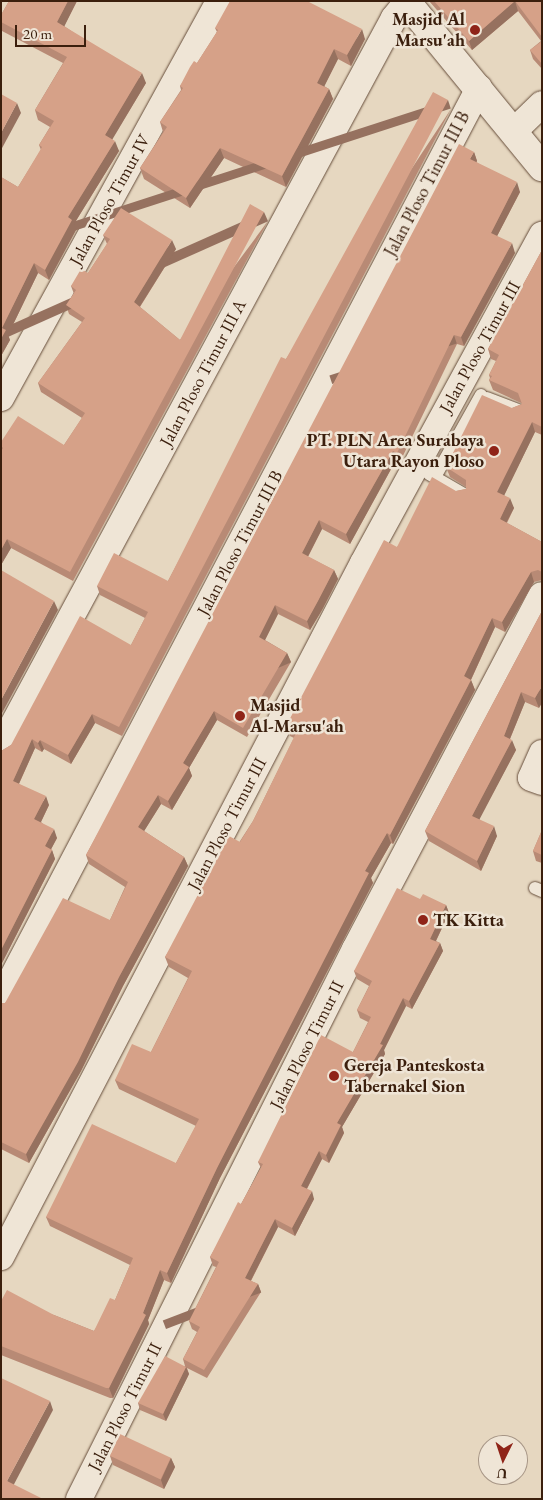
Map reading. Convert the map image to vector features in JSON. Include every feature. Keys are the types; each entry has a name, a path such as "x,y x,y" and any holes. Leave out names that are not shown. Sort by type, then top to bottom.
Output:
{"street":[{"name":"Jalan Ploso Timur IV","path":"1,398 219,1"},
{"path":"407,1 479,88 526,119 542,167"},
{"name":"Jalan Ploso Timur III A","path":"1,747 390,27 407,1"},
{"name":"Jalan Ploso Timur III B","path":"1,999 479,88"},
{"name":"Jalan Ploso Timur III","path":"1,1257 471,390 542,235"},
{"name":"Jalan Ploso Timur II","path":"79,1499 355,949 542,595"},
{"path":"536,780 542,753"}],"lane":[{"path":"471,390 518,410"},
{"path":"425,472 464,494"}],"building":[{"path":"9,1 68,1 57,22 142,73 105,135 115,141 68,217 72,220 45,270 34,263 2,328 6,330 1,339 1,177 18,187 42,147 39,145 54,121 35,110 67,57 1,22 1,15"},
{"path":"230,1 307,1 362,29 347,55 334,49 317,83 329,89 282,176 220,148 186,198 140,168 167,127 160,122 183,88 180,86 190,67 194,61 197,63 218,30 215,28"},
{"name":"Masjid Al Marsu'ah","path":"434,1 515,1 469,41"},
{"path":"515,1 542,1 542,37"},
{"path":"542,41 542,64 530,50"},
{"path":"433,92 448,100 119,727 92,714 68,755 40,740 38,743 32,739 13,781 46,796 34,819 54,829 45,846 52,850 1,950 1,751 11,745 80,616 131,645 148,612 97,586 114,553 168,581 281,357 286,359"},
{"path":"1,94 17,103 1,133"},
{"path":"459,144 474,152 470,159 517,182 491,233 512,243 461,337 454,335 397,453 393,451 346,534 319,520 302,553 334,570 307,621 275,605 259,637 287,653 243,728 214,711 183,763 189,767 168,801 158,795 138,827 184,857 119,977 78,1062 26,1154 1,1142 1,1003 5,1003 63,898 110,920 128,882 86,855"},
{"path":"250,204 264,212 70,572 7,539 1,550 1,451 3,448 1,442 18,416 64,445 85,413 38,383 85,318 66,305 76,290 71,286 81,269 88,273 110,239 103,235 121,208 172,240 134,302 180,340"},
{"path":"542,250 542,427 532,422 497,492 510,498 500,519 542,542 542,572 538,570 531,572 502,622 492,618 464,676 471,680 390,835 387,833 365,871 369,873 217,1168 167,1273 160,1270 143,1313 146,1315 109,1388 1,1346 1,1301 7,1290 54,1315 94,1331 110,1298 115,1300 133,1258 46,1217 92,1124 176,1163 199,1119 115,1080 132,1044 151,1052 192,971 165,957 229,836 240,842 253,821 297,731 286,726 384,540 397,547 432,477 456,491 466,489 466,480 446,467 482,395 512,408 522,404 518,393 489,380 492,376 489,375 499,355 488,349"},
{"path":"1,570 54,601 1,700"},
{"path":"542,611 542,686 535,698 521,692 504,736 512,740 472,816 494,826 477,861 425,831"},
{"path":"542,830 542,855 533,851"},
{"path":"397,888 420,899 423,894 446,905 430,939 440,943 409,1001 403,998 380,1044 383,1045 337,1123 341,1125 326,1155 319,1151 301,1186 312,1191 292,1228 275,1219 245,1278 258,1284 204,1370 183,1359 200,1327 189,1321 219,1262 210,1257 238,1202 241,1204 263,1164 258,1162 321,1035 353,1052 371,1017 357,1010 372,981 354,971"},
{"path":"165,1356 186,1367 163,1414 138,1403"},
{"path":"1,1378 50,1401 7,1481 43,1499 1,1499"},
{"path":"120,1434 171,1458 161,1479 110,1456"}],"place":[{"name":"Masjid Al Marsu'ah","path":"475,30"},
{"name":"PT. PLN Area Surabaya Utara Rayon Ploso","path":"494,451"},
{"name":"Masjid Al-Marsu'ah","path":"240,716"},
{"name":"TK Kitta","path":"423,920"},
{"name":"Gereja Panteskosta Tabernakel Sion","path":"334,1076"}]}
